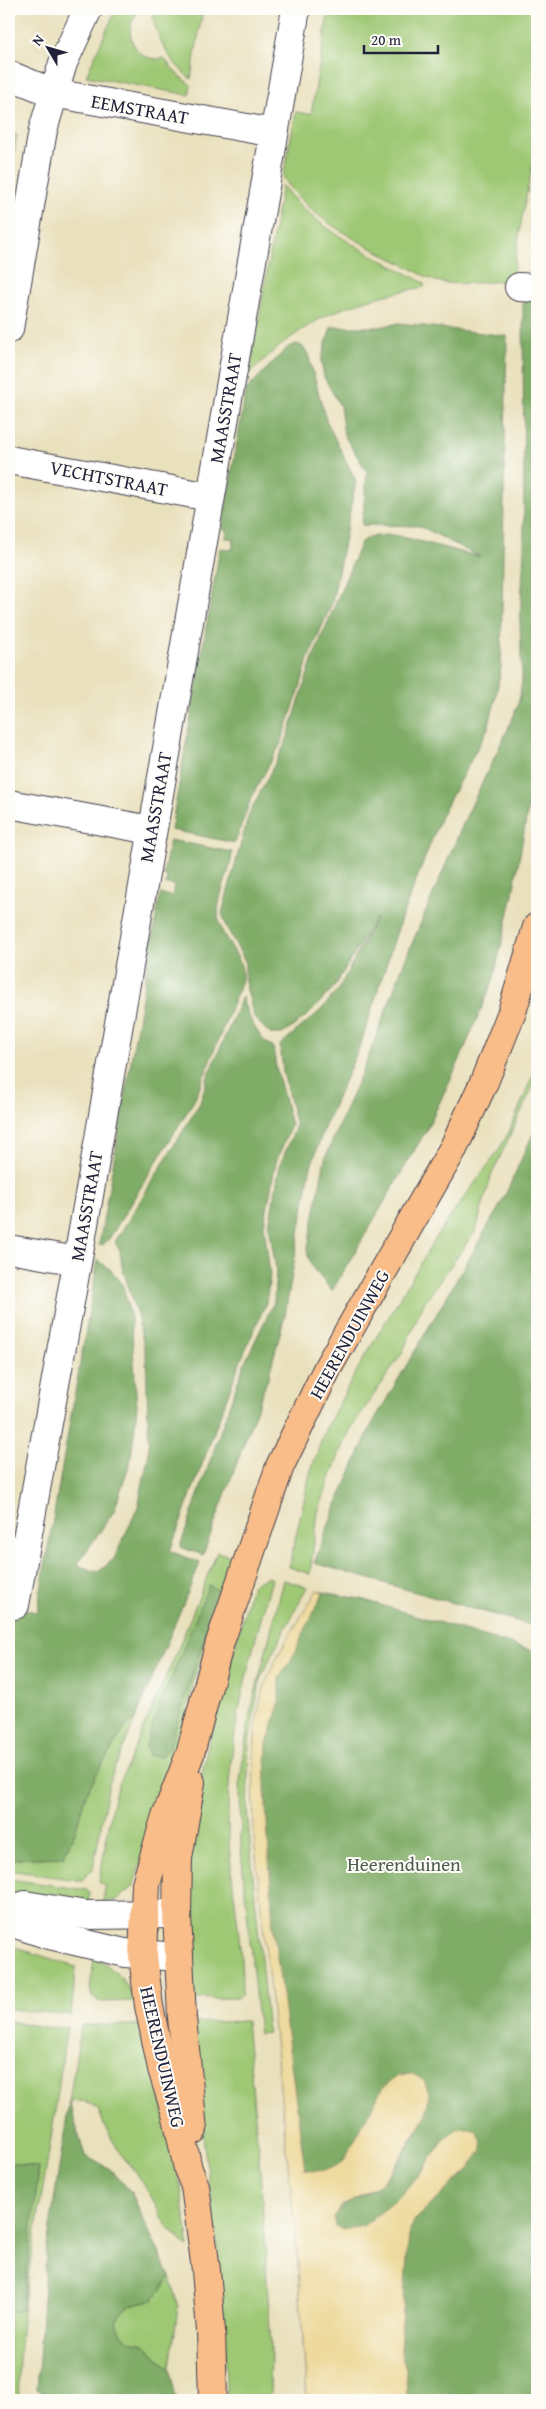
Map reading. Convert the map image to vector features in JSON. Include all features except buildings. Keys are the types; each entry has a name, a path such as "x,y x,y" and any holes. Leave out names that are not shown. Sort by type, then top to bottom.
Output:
{"main road":[{"name":"HEERENDUINWEG","path":"212,2400 212,2339 207,2278 195,2186 188,2169 177,2117 162,2069 151,2018 143,1956 143,1915 146,1884 178,1781 190,1754 220,1642 280,1466 328,1366 454,1147 484,1082 512,1012 537,927"},
{"name":"HEERENDUINWEG","path":"190,1754 192,1773 178,1858 177,1914 184,2043 199,2169 195,2186"}],"street":[{"path":"9,329 13,280 43,130 63,63 88,9"},
{"name":"MAASSTRAAT","path":"14,1605 77,1261 296,9"},
{"name":"EEMSTRAAT","path":"9,75 53,93 274,133"},
{"name":"VECHTSTRAAT","path":"9,460 210,497"},
{"path":"9,804 151,830"},
{"path":"9,1249 77,1261"},
{"path":"177,1914 86,1915 24,1905 10,1912 19,1925 89,1945 143,1956 178,1957"}],"green space":[{"path":"116,9 142,9 135,16 131,25 133,43 145,56 153,59 164,58 176,73 191,85 189,95 86,76"},
{"path":"152,9 203,9 191,79 176,65 164,48 156,29"},
{"path":"329,9 537,9 537,143 522,217 512,281 456,284 431,279 354,239 322,218 307,206 283,177 296,112 311,114"},
{"path":"9,133 17,135 9,181"},
{"path":"282,185 296,202 329,229 424,283 424,287 371,299 329,315 309,325 290,338 249,374"},
{"path":"523,297 537,297 537,705 534,765 512,899 493,981 461,1057 427,1129 332,1291 312,1267 307,1252 325,1158 369,1055 405,960 466,817 512,720 519,701 522,680 520,621 524,551"},
{"path":"399,323 507,336 501,666 495,702 488,728 442,814 401,919 361,1043 324,1128 310,1170 285,1315 268,1378 203,1555 180,1547 244,1364 274,1302 276,1269 269,1226 280,1165 296,1126 283,1072 280,1045 320,1011 338,990 376,918 334,987 309,1014 290,1029 282,1034 270,1034 254,1017 245,982 245,961 227,928 222,913 249,814 286,742 314,655 361,542 382,535 395,535 480,557 420,526 362,525 367,472 344,435 340,406 324,377 321,361 331,327 380,327"},
{"path":"296,344 302,346 308,354 326,420 356,481 332,603 308,659 281,743 251,798 235,843 171,830 220,548 232,550 234,539 226,538 227,530 222,529 246,390 288,347"},
{"path":"170,840 232,852 218,909 221,928 239,959 242,980 195,1099 109,1239 103,1245 99,1245 160,894 172,896 174,885 166,884 167,876 163,875"},
{"path":"242,997 246,1010 258,1032 273,1047 276,1067 291,1125 276,1162 264,1225 270,1275 266,1303 240,1362 170,1551 200,1563 135,1720 126,1726 86,1794 75,1832 63,1857 9,1859 9,1607 37,1612 98,1260 111,1270 123,1286 131,1318 137,1407 131,1459 114,1511 77,1565 98,1572 114,1559 138,1507 149,1453 146,1356 137,1315 122,1266 120,1251 115,1242 200,1103 208,1076"},
{"path":"537,1065 537,1078 491,1176 476,1230 424,1303 402,1353 352,1427 341,1449 318,1512 310,1574 289,1567 310,1473 325,1430 361,1363 438,1234 498,1151 509,1132"},
{"path":"537,1125 537,1627 314,1563 336,1506 371,1426 502,1202"},
{"path":"217,1552 233,1557 194,1680 171,1778 133,1886 118,1899 103,1904 105,1886 99,1882 114,1796 178,1649","holes":["219,1591 169,1748 160,1757 149,1755 146,1746 168,1685"]},
{"path":"267,1577 272,1579 241,1698 231,1759 229,1789 229,1842 242,1972 242,1994 237,1998 188,1999 190,1827 207,1750 252,1585"},
{"path":"284,1580 307,1587 261,1676 249,1742 247,1811 268,2033 259,2034 241,1851 240,1780 249,1717"},
{"path":"209,1585 219,1591 169,1749 160,1757 149,1755 146,1746 157,1713"},
{"name":"Heerenduinen","path":"323,1592 361,1599 537,1652 537,2400 407,2400 406,2369 400,2349 409,2232 415,2219 469,2169 443,2141 408,2188 388,2208 364,2225 356,2228 342,2230 336,2226 334,2217 344,2206 380,2184 394,2169 426,2116 351,2150 337,2167 322,2172 305,2170 273,1927 265,1788 267,1744 279,1704 279,1677 289,1663"},
{"path":"135,1720 109,1782 93,1869 82,1880 9,1870 9,1859 63,1857 75,1832 86,1794 126,1726"},
{"path":"9,1879 87,1890 90,1893 87,1906 9,1892"},
{"path":"9,1945 76,1967 71,2015 9,2009"},
{"path":"97,1957 119,1975 138,2001 100,2002 92,1997 90,1988 94,1958"},
{"path":"9,2021 50,2028 67,2026 28,2275 20,2349 19,2400 9,2400 9,2313 22,2310 39,2168 9,2162"},
{"path":"246,2021 261,2181 271,2347 270,2400 226,2400 225,2353 218,2258 189,2023"},
{"path":"81,2025 144,2025 181,2187 189,2248 169,2229 143,2182 120,2153 104,2125 98,2108 84,2101 69,2102"},
{"path":"69,2102 85,2156 110,2169 131,2192 170,2277 153,2300 130,2306 122,2312 116,2323 122,2334 130,2341 144,2344 170,2369 176,2400 57,2400 37,2389 46,2254"},
{"path":"9,2162 39,2168 22,2310 9,2313"},
{"path":"170,2277 178,2307 170,2369 144,2344 130,2341 122,2334 116,2323 120,2312 133,2304 153,2300"}],"sand":[{"path":"317,1590 323,1592 289,1664 279,1677 279,1704 267,1744 265,1788 273,1927 305,2170 326,2170 344,2160 383,2087 399,2075 413,2074 424,2081 429,2094 426,2116 394,2167 380,2184 340,2207 334,2217 336,2226 342,2230 363,2226 394,2202 421,2173 443,2141 457,2129 469,2128 476,2130 481,2139 482,2150 469,2169 415,2219 409,2232 400,2349 406,2369 407,2400 307,2400 297,2251 254,1838 254,1781 257,1720 265,1685 282,1649"}]}
